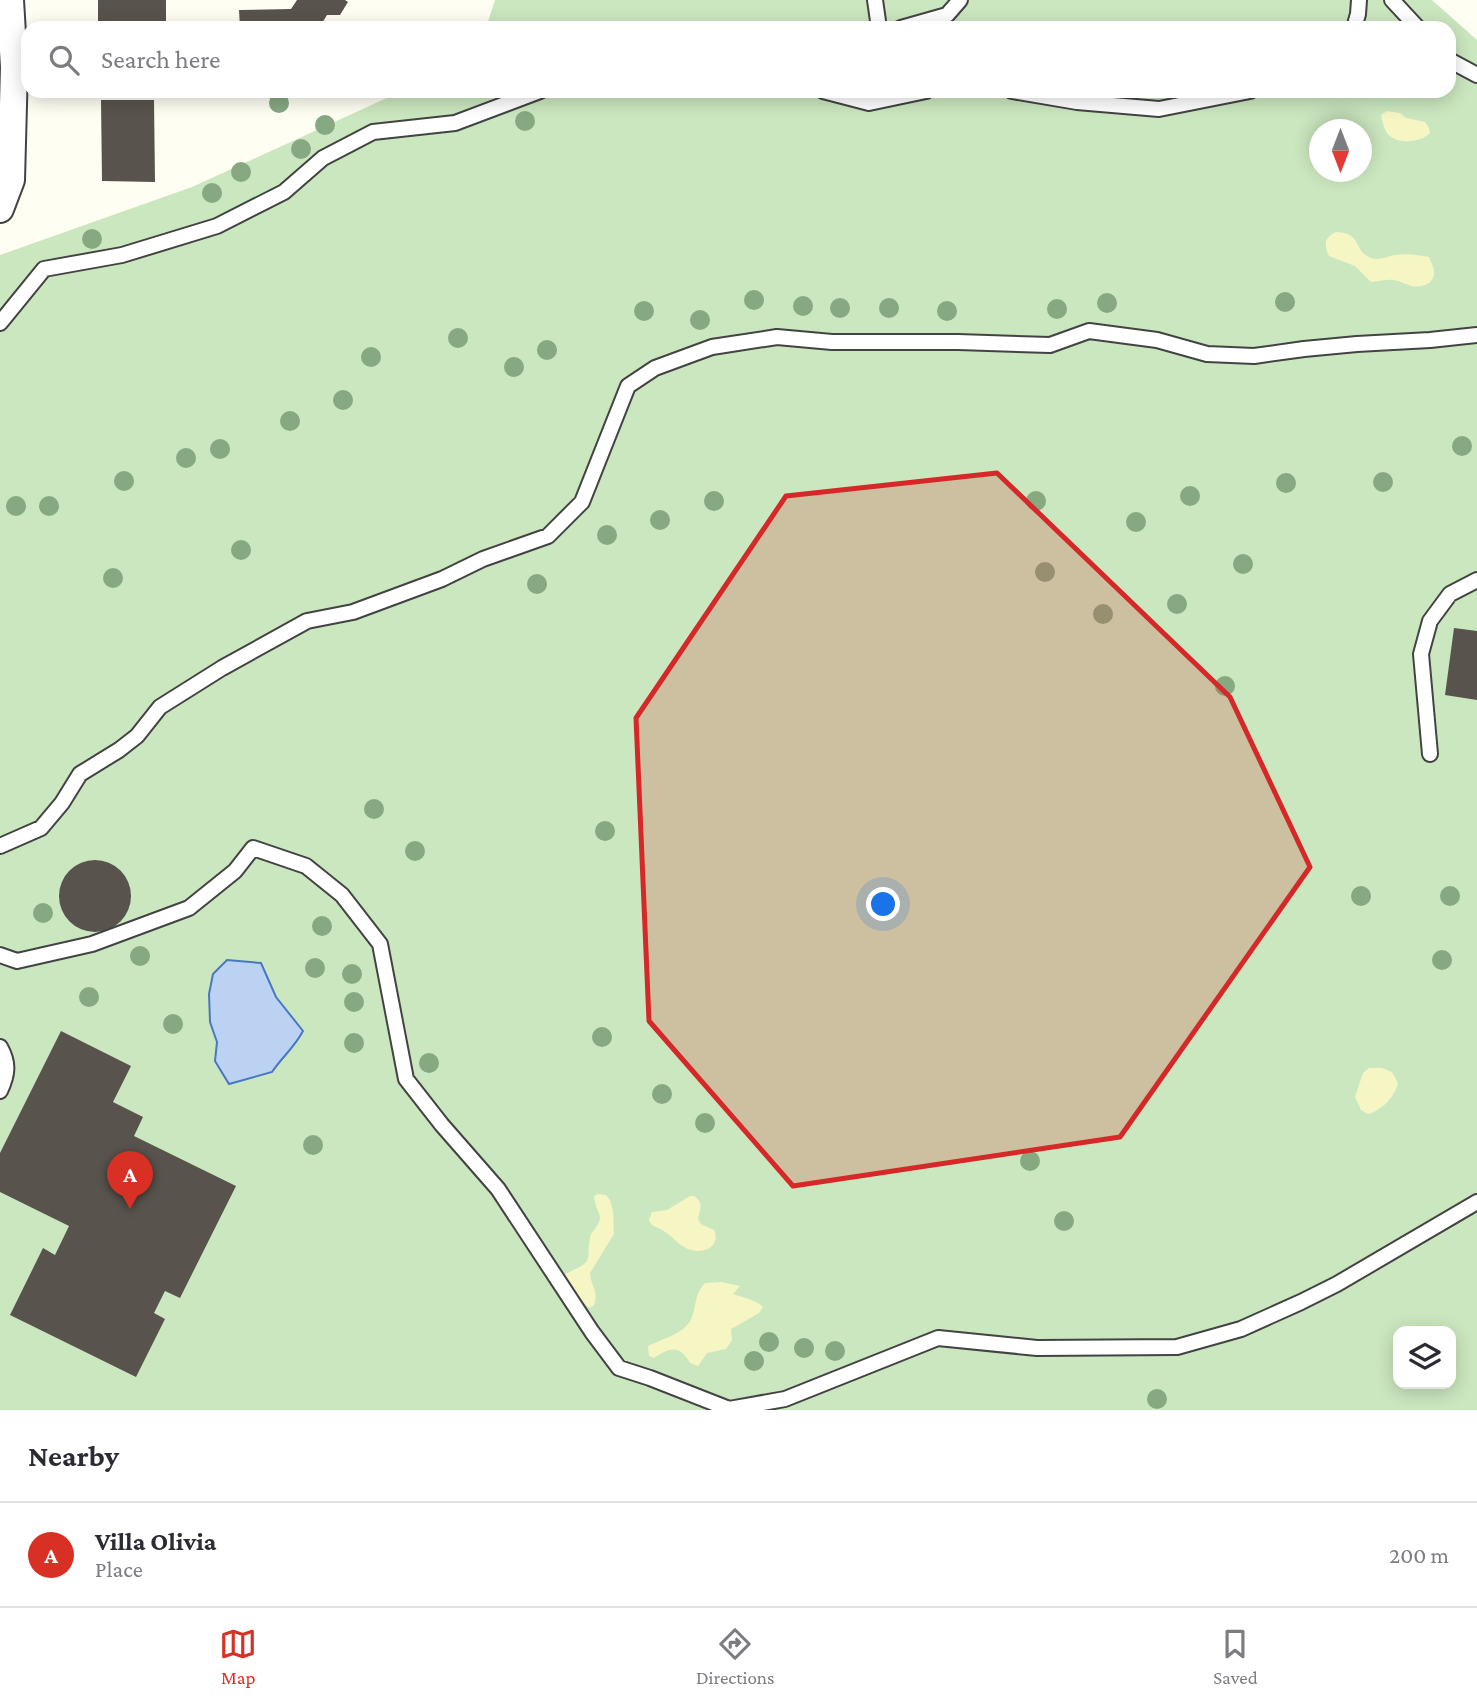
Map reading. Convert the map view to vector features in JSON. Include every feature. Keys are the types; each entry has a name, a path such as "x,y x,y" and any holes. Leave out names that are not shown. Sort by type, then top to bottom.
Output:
{"street":[{"path":"0,209 10,180 14,67 10,0"}],"lane":[{"path":"875,0 878,21"},
{"path":"926,21 947,15 960,0"},
{"path":"1356,21 1359,0"},
{"path":"1392,0 1412,21"},
{"path":"1456,64 1477,75"},
{"path":"0,323 44,269 122,255 217,226 284,192 323,158 373,132 456,123 522,98"},
{"path":"1053,98 1159,109 1215,98"},
{"path":"0,846 41,828 80,775 137,736 160,707 222,668 307,621 353,612 442,579 483,559 548,536 582,502 628,386 655,368 712,347 777,337 832,342 1050,345 1089,331 1157,340 1207,354 1254,356 1344,345 1477,335"},
{"path":"1430,754 1421,654 1430,621 1450,594 1477,580"},
{"path":"0,955 18,961 92,944 189,908 235,871 253,848 306,866 342,895 380,944 406,1079 498,1189 592,1332 619,1368 729,1409 785,1399 938,1338 1037,1348 1177,1347 1241,1329 1301,1302 1337,1284 1477,1202"},
{"path":"0,1047 8,1070 0,1091"}],"highlighted area":[{"path":"997,473 1230,697 1310,867 1120,1137 793,1186 649,1021 636,718 786,496"}],"shaded area":[{"path":"495,0 1432,0 1456,21 488,21"},
{"path":"1456,21 1477,40 1477,1410 0,1410 0,255 192,187 387,98 1456,98"}],"sand":[{"path":"1387,111 1425,122 1430,133 1417,140 1395,139 1385,130 1383,124 1381,115"},
{"path":"1336,232 1350,235 1364,254 1372,258 1404,254 1429,257 1434,270 1433,278 1426,285 1418,287 1394,280 1371,282 1355,266 1329,256 1326,242 1329,236"},
{"path":"1369,1068 1382,1068 1392,1072 1398,1083 1387,1103 1368,1114 1361,1110 1355,1097 1363,1073"},
{"path":"606,1195 610,1200 614,1234 590,1273 596,1296 594,1305 590,1308 579,1298 565,1274 582,1266 588,1259 591,1234 600,1218 594,1196"},
{"path":"694,1196 700,1204 699,1222 714,1230 716,1236 713,1244 706,1250 696,1251 679,1244 649,1220 652,1212 667,1210"},
{"path":"721,1282 740,1286 733,1294 753,1300 763,1307 759,1313 731,1329 732,1340 726,1349 707,1353 698,1366 690,1363 678,1350 670,1350 654,1358 649,1356 648,1346 681,1331 690,1321 698,1294 705,1283"}],"water":[{"path":"227,960 261,963 276,997 303,1031 272,1072 229,1084 215,1061 217,1042 210,1022 209,994 213,974"}],"building":[{"path":"98,0 166,0 166,21 98,21"},
{"path":"297,0 348,2 340,15 327,15 323,21 240,21 239,10 291,9"},
{"path":"101,100 154,100 155,182 102,181"},
{"path":"1454,628 1477,631 1477,700 1445,695"},
{"path":"102,860 121,870 129,882 129,910 121,922 109,930 88,932 69,922 61,910 59,889 69,870 81,862"},
{"path":"61,1031 131,1066 113,1102 143,1117 134,1136 236,1186 180,1298 165,1291 154,1313 165,1319 136,1377 10,1315 43,1248 55,1255 69,1226 0,1192 0,1153"}],"place":[{"name":"Villa Olivia","path":"130,1209"}]}
